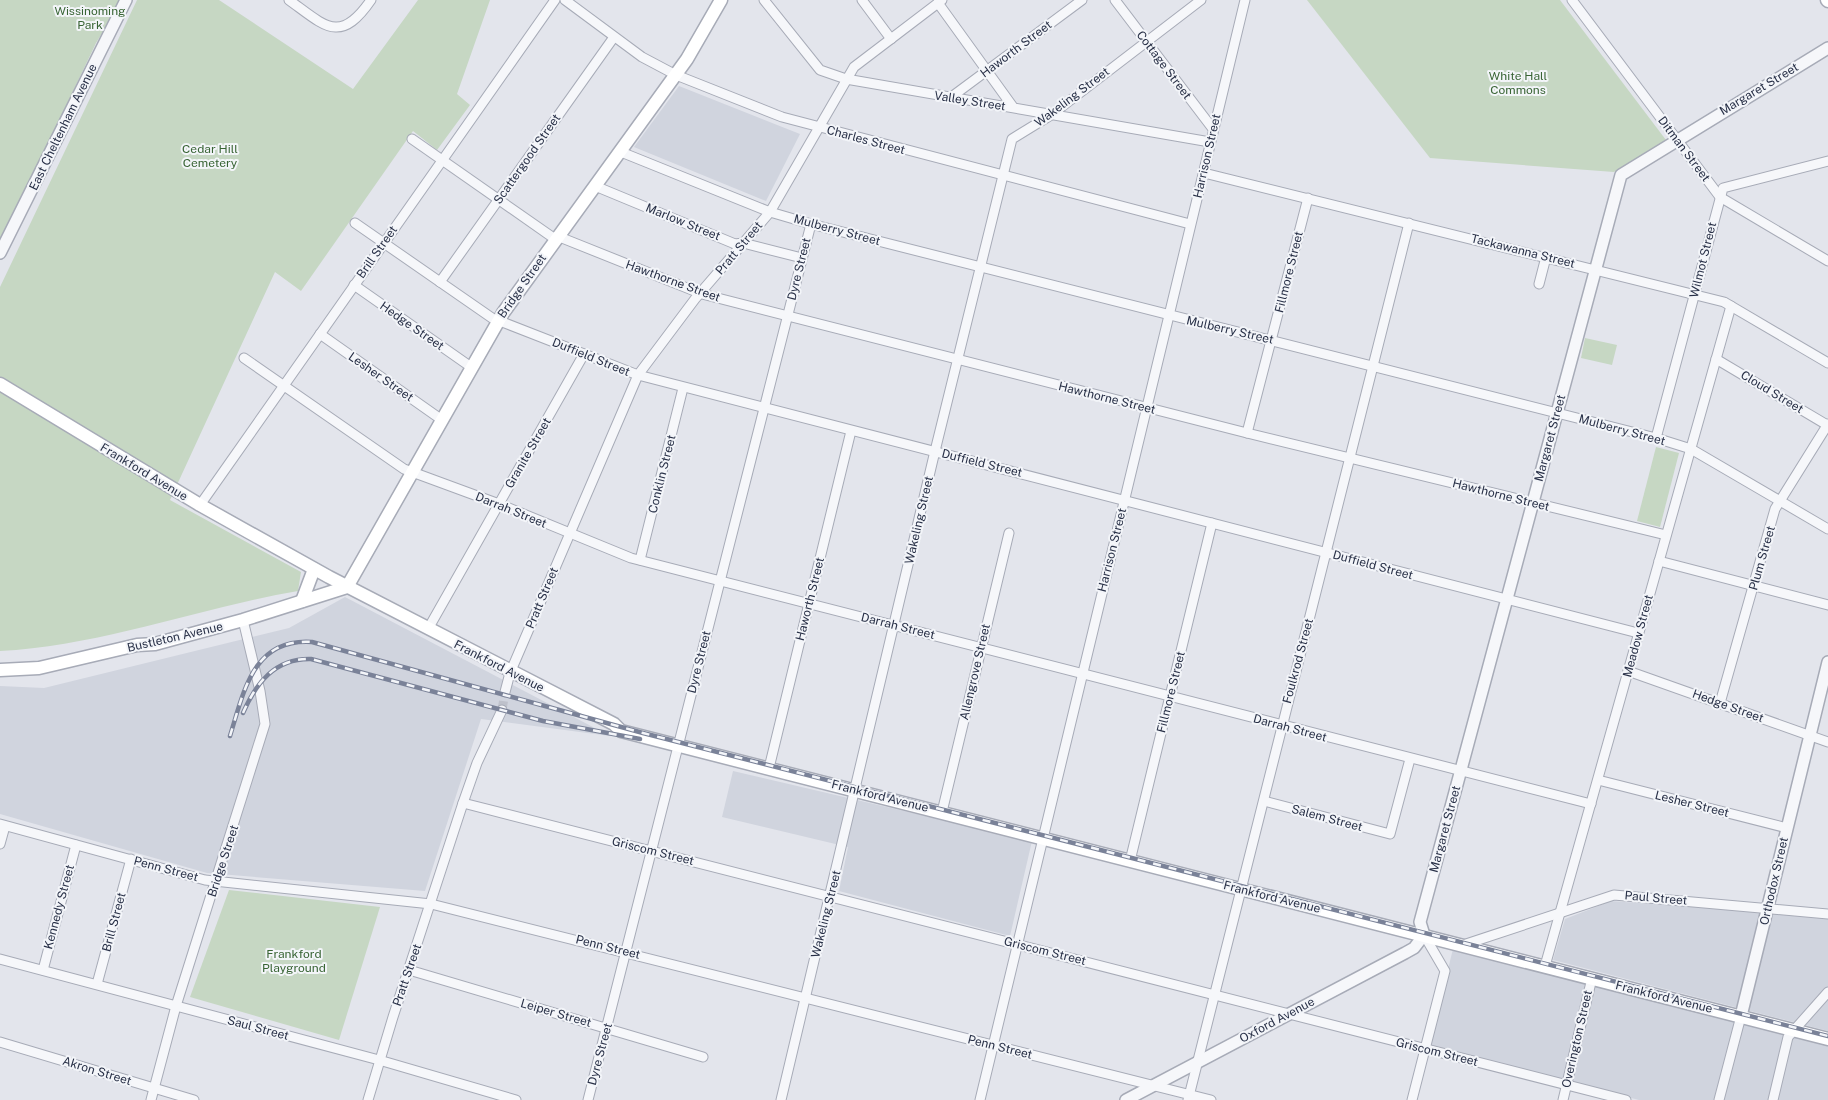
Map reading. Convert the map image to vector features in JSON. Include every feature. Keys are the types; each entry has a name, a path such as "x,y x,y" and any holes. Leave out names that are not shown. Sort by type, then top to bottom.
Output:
{"main road":[{"name":"Bridge Street","path":"347,587 498,321 556,238 676,75 721,0"},
{"name":"Frankford Avenue","path":"0,384 200,505 314,569 510,673 614,724 621,731 1828,1039"},
{"path":"302,601 314,569"},
{"name":"Bustleton Avenue","path":"0,670 39,668 137,645 155,644 243,620 347,587"}],"street":[{"name":"East Cheltenham Avenue","path":"0,253 126,0"},
{"path":"289,0 322,23 340,27 350,24 358,18 370,0"},
{"name":"Brill Street","path":"200,505 554,0"},
{"name":"Charles Street","path":"565,0 642,57 676,75 782,117 1190,224"},
{"name":"Valley Street","path":"764,0 820,70 846,79 1210,142"},
{"path":"862,0 891,39"},
{"name":"Haworth Street","path":"950,98 1082,0"},
{"name":"Cottage Street","path":"1115,0 1213,129"},
{"name":"Wakeling Street","path":"781,1100 935,450 1012,139 1051,115 1201,0"},
{"name":"Harrison Street","path":"980,1100 1245,0"},
{"name":"Ditman Street","path":"1572,0 1720,197 1828,261"},
{"path":"940,2 1013,108"},
{"name":"Pratt Street","path":"505,692 510,673 638,375 770,212 854,67 940,2"},
{"name":"Scattergood Street","path":"440,282 614,37"},
{"name":"Margaret Street","path":"1424,935 1420,922 1557,413 1593,269 1621,175 1828,48"},
{"name":"Hawthorne Street","path":"412,139 556,238 702,294 1146,408 1666,535"},
{"name":"Mulberry Street","path":"621,152 770,212 811,224 1168,315 1272,339 1656,438 1691,449 1828,529"},
{"path":"1720,197 1723,188 1828,161"},
{"name":"Tackawanna Street","path":"1204,172 1724,302 1828,363"},
{"name":"Marlow Street","path":"595,186 735,244 743,243 802,258"},
{"name":"Wilmot Street","path":"1656,438 1720,197"},
{"name":"Fillmore Street","path":"1247,433 1308,198"},
{"name":"Foulkrod Street","path":"1188,1097 1410,223"},
{"name":"Duffield Street","path":"355,224 498,321 638,375 764,409 935,450 1125,499 1638,633"},
{"name":"Dyre Street","path":"588,1100 811,224"},
{"path":"1539,284 1546,257"},
{"name":"Hedge Street","path":"354,285 471,368"},
{"name":"Meadow Street","path":"1545,966 1731,306"},
{"name":"Lesher Street","path":"320,334 442,420"},
{"name":"Granite Street","path":"428,629 584,354"},
{"name":"Darrah Street","path":"244,358 411,473 499,504 570,534 640,560 1590,804"},
{"name":"Cloud Street","path":"1716,359 1828,425"},
{"name":"Conklin Street","path":"640,560 683,388"},
{"name":"Plum Street","path":"1720,703 1775,509 1828,425"},
{"name":"Haworth Street","path":"768,768 851,431"},
{"name":"Fillmore Street","path":"1130,861 1212,523"},
{"name":"Allengrove Street","path":"942,812 1009,533"},
{"path":"1659,560 1828,605"},
{"name":"Bridge Street","path":"151,1100 176,1006 265,724 260,691 243,620"},
{"name":"Orthodox Street","path":"1719,1100 1828,662"},
{"name":"Hedge Street","path":"1628,671 1828,742"},
{"name":"Pratt Street","path":"368,1100 379,1060 477,763 502,710"},
{"name":"Salem Street","path":"1264,801 1390,834 1410,759"},
{"name":"Lesher Street","path":"1598,780 1787,828"},
{"name":"Griscom Street","path":"464,803 1626,1100"},
{"path":"0,844 2,825"},
{"name":"Penn Street","path":"2,825 205,880 431,904 626,951 1188,1097 1211,1100"},
{"name":"Kennedy Street","path":"43,970 76,845"},
{"name":"Brill Street","path":"97,984 131,859"},
{"name":"Paul Street","path":"1463,945 1614,895 1828,914"},
{"path":"1412,1100 1445,971 1424,935"},
{"name":"Oxford Avenue","path":"1126,1100 1405,953 1414,948 1424,935"},
{"name":"Saul Street","path":"0,959 379,1060 516,1100"},
{"name":"Leiper Street","path":"409,970 703,1057"},
{"name":"Overington Street","path":"1562,1100 1592,978"},
{"path":"1773,1100 1788,1037 1828,992"},
{"name":"Akron Street","path":"0,1042 194,1100"}],"shaded area":[{"path":"679,86 800,134 766,201 634,147"},
{"path":"345,597 610,736 481,719 425,891 207,873 0,814 0,686 44,688 289,628"},
{"path":"733,771 1032,841 1010,936 839,891 848,847 722,817"},
{"path":"1611,901 1828,917 1828,1031 1553,960 1565,919"},
{"path":"1453,949 1828,1046 1828,1100 1639,1100 1429,1046"}],"green space":[{"name":"Wissinoming Park","path":"0,0 122,0 96,43 0,245"},
{"name":"Cedar Hill Cemetery","path":"137,0 219,0 353,89 418,0 490,0 457,94 470,105 437,150 413,131 301,291 275,272 170,500 301,572 298,591 75,642 38,648 0,651 0,287"},
{"name":"White Hall Commons","path":"1307,0 1560,0 1666,140 1614,172 1430,158"},
{"path":"1585,338 1617,345 1612,365 1581,358"},
{"path":"1656,447 1679,453 1660,527 1637,521"},
{"name":"Frankford Playground","path":"229,890 380,907 339,1040 190,997"}],"tunnel":[{"path":"502,710 505,692"}],"railway":[{"path":"230,736 247,685 254,671 264,658 276,649 292,643 312,642 643,733 1828,1036"},
{"path":"243,713 254,692 268,674 287,663 311,659 543,721 640,739"}]}
